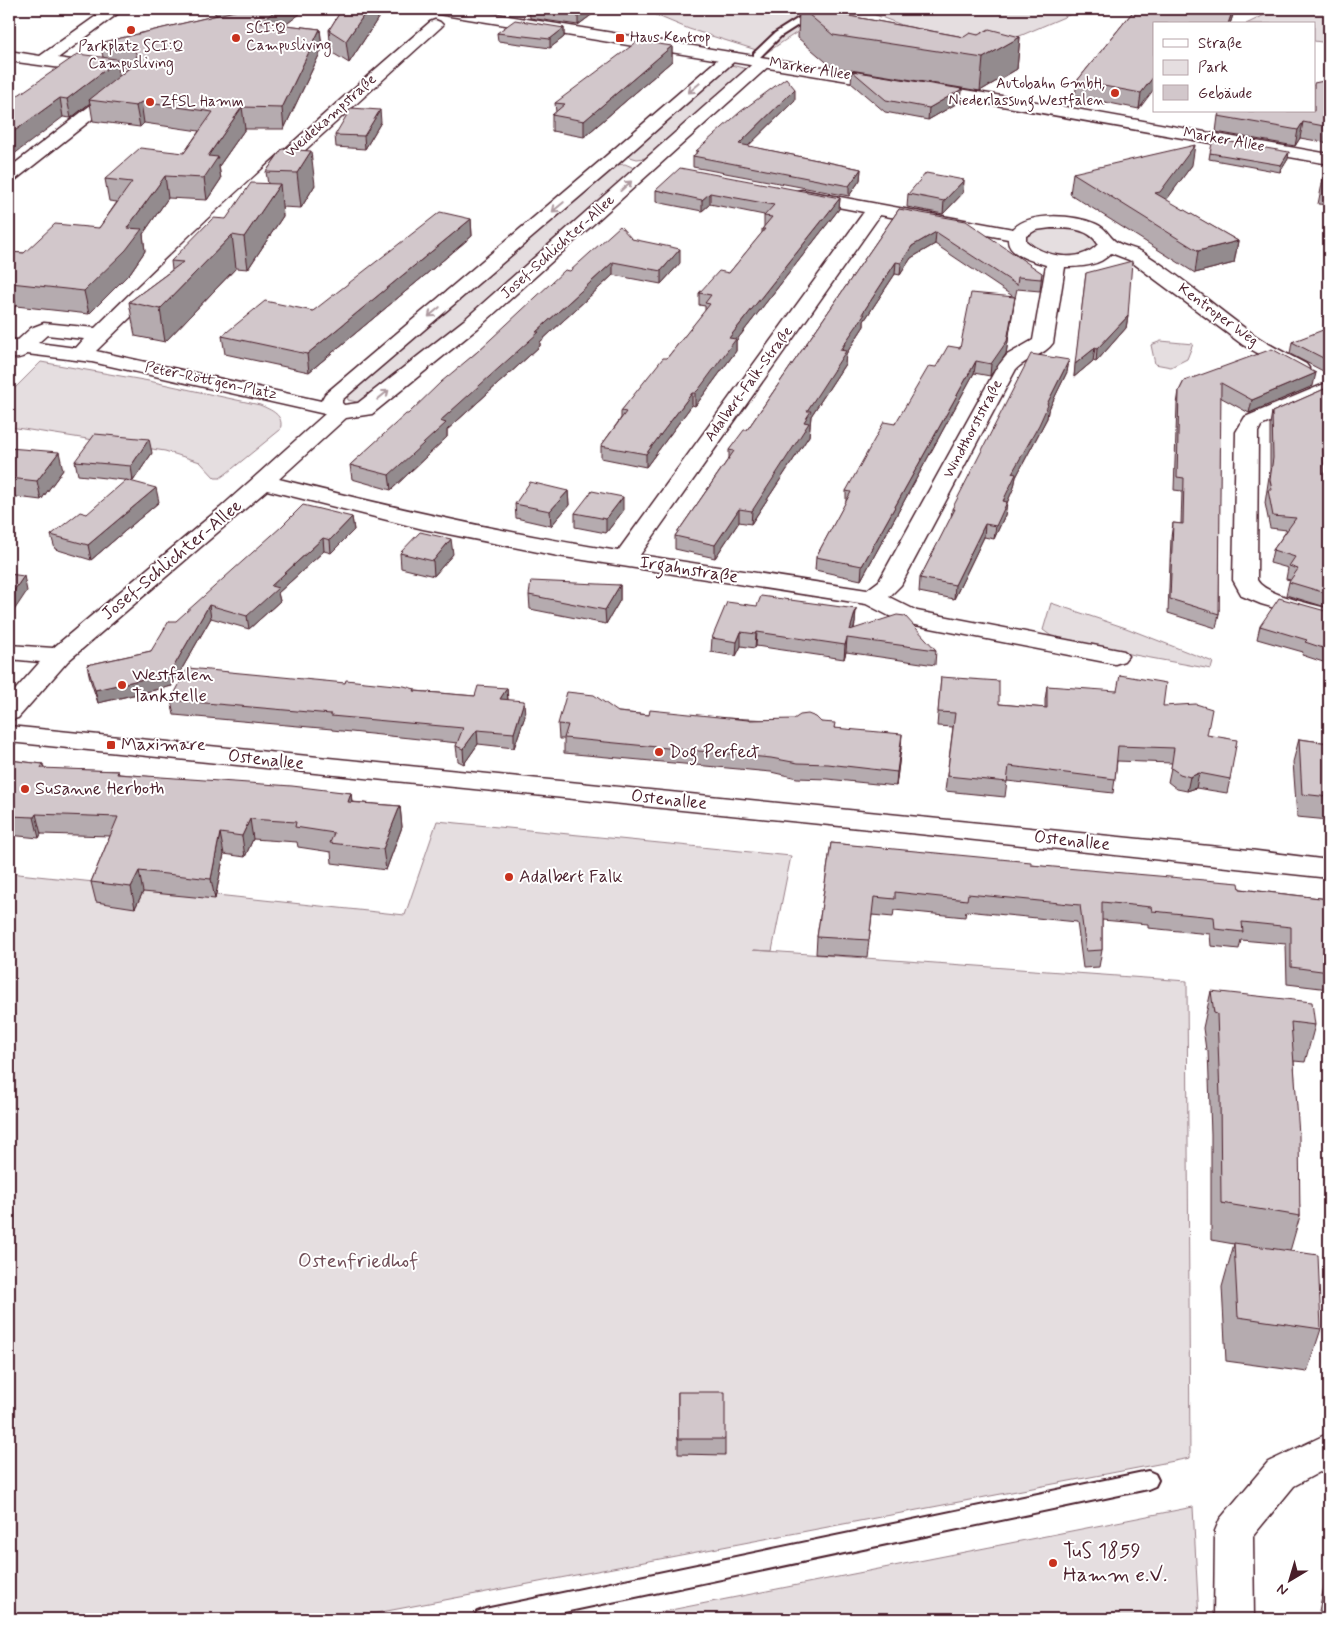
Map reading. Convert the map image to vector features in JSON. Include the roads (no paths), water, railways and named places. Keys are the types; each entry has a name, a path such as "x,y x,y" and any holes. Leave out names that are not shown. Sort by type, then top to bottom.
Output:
{"street":[{"path":"43,60 116,9"},
{"name":"Marker Allee","path":"436,17 757,59 1329,159"},
{"name":"Weidekampstraße","path":"100,335 215,221 436,17"},
{"path":"9,56 130,74 130,83 9,176"},
{"name":"Josef-Schlichter-Allee","path":"340,412 331,405 332,398 731,56"},
{"name":"Josef-Schlichter-Allee","path":"9,712 59,656 263,482 340,412 364,408 376,401 471,324 649,165 757,59"},
{"path":"614,158 669,169"},
{"path":"786,192 1017,235"},
{"name":"Adalbert-Falk-Straße","path":"624,560 874,209"},
{"path":"1062,222 1091,229 1105,238 1108,245 1102,254 1094,258 1073,262 1056,261 1027,252 1017,243 1017,235 1024,228 1032,225 1062,222"},
{"name":"Kentroper Weg","path":"1108,245 1136,256 1250,340 1329,386"},
{"name":"Windthorststraße","path":"872,598 889,586 1007,367 1014,358 1032,351 1042,343 1056,261"},
{"path":"9,361 16,345 44,329 100,335"},
{"path":"81,354 100,335"},
{"name":"Peter-Röttgen-Platz","path":"16,345 81,354 286,398 340,412"},
{"path":"1329,386 1252,422 1246,432 1245,580 1251,591 1270,599 1329,617"},
{"name":"Irgahnstraße","path":"263,482 423,522 624,560 872,598 910,617 1115,656"},
{"path":"9,652 59,656"},
{"name":"Ostenallee","path":"9,734 986,832 1329,869"},
{"path":"1234,1619 1234,1531 1281,1474 1329,1449"}],"lane":[{"path":"757,59 765,43 780,31 819,9"},
{"path":"485,1619 1148,1480"}],"place":[{"name":"Parkplatz SCI:Q Campusliving","path":"131,30"},
{"name":"SCI:Q Campusliving","path":"236,38"},
{"name":"Haus Kentrop","path":"620,38"},
{"name":"Autobahn GmbH, Niederlassung Westfalen","path":"1115,93"},
{"name":"ZfSL Hamm","path":"150,102"},
{"name":"Westfalen Tankstelle","path":"122,685"},
{"name":"Maximare","path":"111,745"},
{"name":"Dog Perfect","path":"659,752"},
{"name":"Susanne Herboth","path":"25,789"},
{"name":"Adalbert Falk","path":"509,877"},
{"name":"TuS 1859 Hamm e.V.","path":"1053,1563"}],"park label":[{"name":"Ostenfriedhof","path":"358,1261"}]}
